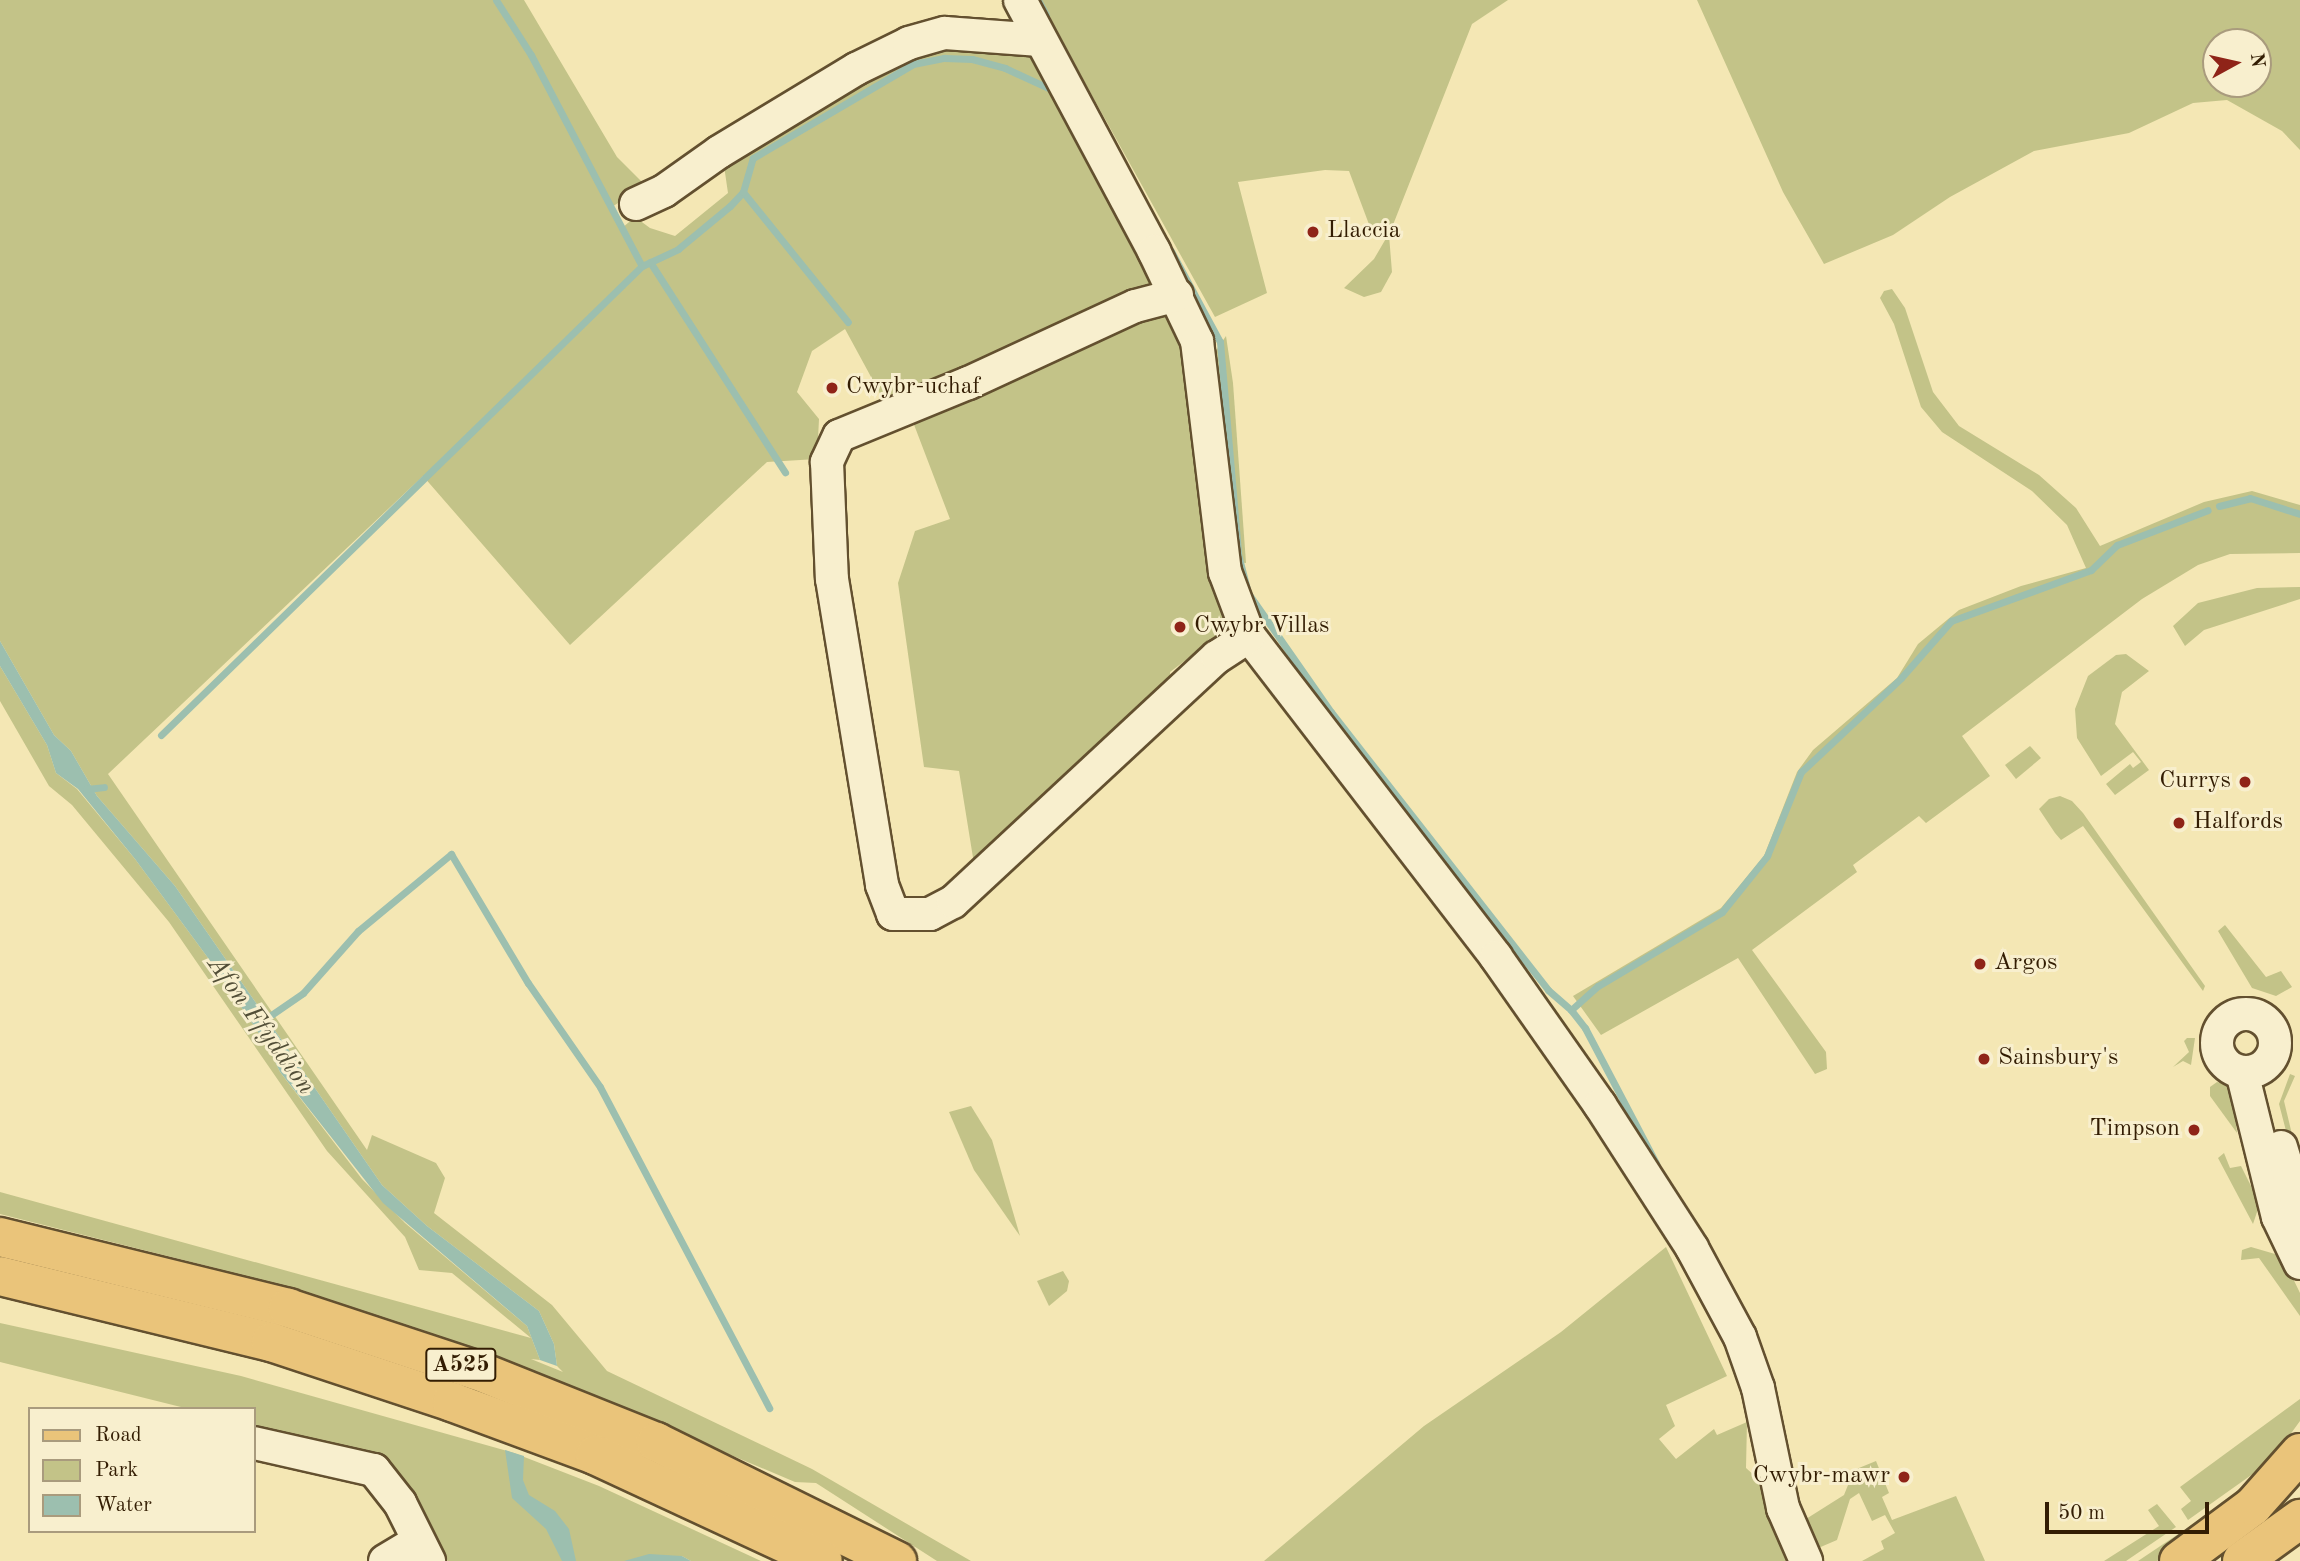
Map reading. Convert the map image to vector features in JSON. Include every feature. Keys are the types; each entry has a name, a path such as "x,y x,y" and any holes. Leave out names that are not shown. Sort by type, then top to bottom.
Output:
{"main road":[{"name":"A525","path":"0,1237 288,1308 476,1370 656,1442 897,1561"},
{"name":"A525","path":"0,1276 271,1342 452,1402 595,1455 824,1561"},
{"path":"2179,1561 2252,1506 2300,1453"},
{"path":"2242,1561 2300,1519"}],"street":[{"path":"1020,0 1177,295 1197,341 1225,572 1249,636 1496,957 1600,1105 1692,1248 1740,1338 1758,1388 1783,1508 1806,1561"},
{"path":"636,204 664,191 719,152 845,76 909,43 945,33 1040,40"},
{"path":"1177,295 1135,306 968,383 839,436 827,462 825,495 832,579 853,687 882,885 893,914 930,914 953,901 1217,657 1249,636"},
{"path":"2300,1210 2252,1069 2278,1217 2300,1264"},
{"path":"256,1443 374,1470 400,1503 423,1551 385,1561"}],"green space":[{"path":"0,0 524,0 617,157 646,186 610,208 622,228 635,217 650,228 675,236 728,193 723,159 912,48 1029,45 1160,286 889,410 845,329 812,351 797,392 819,419 817,459 767,462 570,645 423,476 108,774 367,1150 372,1135 436,1163 445,1178 434,1213 552,1305 607,1371 812,1469 971,1561 937,1561 816,1483 795,1482 516,1364 219,1269 0,1214 0,1192 531,1338 452,1273 419,1270 405,1237 327,1151 169,922 72,805 49,786 0,701 0,666 47,745 56,773 77,789 135,859 211,962 268,1047 280,1072 362,1179 405,1223 527,1326 540,1360 531,1359 563,1372 557,1366 554,1344 539,1311 427,1226 382,1185 175,886 97,796 71,751 54,735 0,641"},
{"path":"1039,0 1508,0 1472,24 1389,235 1392,272 1381,292 1364,297 1344,288 1374,259 1388,235 1373,235 1349,171 1325,170 1238,182 1267,293 1215,317"},
{"path":"1697,0 2300,0 2300,150 2282,131 2227,100 2193,103 2129,133 2034,151 1950,197 1893,235 1824,264 1783,192"},
{"path":"1892,289 1905,308 1933,392 1959,426 2039,475 2076,508 2100,546 2204,502 2252,491 2300,505 2300,553 2230,554 2198,565 2142,599 1962,736 1990,776 1926,823 1919,816 1853,865 1857,872 1752,950 1826,1052 1827,1069 1815,1074 1738,958 1601,1035 1573,996 1721,908 1764,856 1797,772 1813,750 1897,678 1918,644 1959,610 2021,586 2086,568 2067,525 2032,491 1942,432 1921,407 1894,324 1880,298 1884,291"},
{"path":"1170,306 1186,342 1236,622 1170,672 1171,686 975,870 959,771 924,767 898,583 915,531 950,519 913,422"},
{"path":"1226,336 1233,383 1246,563 1235,562 1217,391 1215,352"},
{"path":"2300,587 2300,599 2204,630 2185,646 2173,626 2198,603 2257,588"},
{"path":"2126,654 2149,671 2122,692 2115,724 2149,770 2115,795 2106,784 2130,764 2133,768 2141,762 2133,752 2101,776 2077,738 2075,709 2088,676 2116,655"},
{"path":"2030,746 2041,758 2016,779 2005,765"},
{"path":"2060,796 2072,801 2083,813 2205,986 2203,991 2083,826 2061,840 2055,833 2039,809 2049,799"},
{"path":"2225,925 2266,977 2281,971 2292,987 2276,996 2252,988 2218,931"},
{"path":"2187,1038 2195,1038 2191,1065 2183,1061 2173,1067 2189,1052 2184,1041"},
{"path":"2290,1074 2295,1076 2284,1101 2295,1147 2291,1150 2279,1104"},
{"path":"2217,1082 2232,1086 2237,1133 2210,1096 2210,1087"},
{"path":"971,1106 992,1140 1020,1236 974,1170 949,1112"},
{"path":"2224,1153 2230,1168 2241,1166 2253,1190 2259,1206 2253,1224 2218,1158"},
{"path":"1666,1247 1727,1376 1666,1405 1675,1426 1659,1439 1676,1459 1714,1429 1717,1435 1747,1422 1746,1468 1765,1485 1790,1561 1264,1561 1424,1426 1561,1332"},
{"path":"2251,1247 2275,1254 2286,1264 2300,1293 2300,1316 2259,1258 2241,1260 2242,1250"},
{"path":"1063,1271 1069,1281 1067,1291 1049,1306 1037,1281"},
{"path":"0,1323 241,1376 514,1453 599,1486 761,1561 691,1561 682,1556 666,1561 448,1561 386,1458 256,1426 256,1407 181,1407 0,1362"},
{"path":"2300,1399 2300,1421 2271,1461 2188,1520 2181,1509 2191,1501 2180,1487"},
{"path":"1876,1461 1889,1493 1882,1497 1892,1520 1956,1496 1985,1561 1862,1561 1884,1549 1881,1541 1895,1533 1885,1515 1872,1521 1859,1493 1850,1499 1837,1540 1816,1549 1806,1519 1844,1495 1854,1470"},
{"path":"2268,1474 2230,1511 2157,1561 2138,1561"},
{"path":"2157,1504 2176,1527 2126,1561 2104,1561 2159,1526 2148,1510"}],"water":[{"name":"Afon Ffyddion","path":"0,641 54,735 71,751 97,796 175,886 382,1185 427,1226 539,1311 554,1344 557,1366 540,1360 527,1326 383,1203 280,1072 268,1047 211,962 135,859 78,789 56,773 47,745 0,666"},
{"path":"505,1450 524,1456 523,1480 529,1495 555,1511 569,1529 576,1561 562,1561 546,1529 512,1498"},
{"path":"649,1554 682,1556 691,1561 624,1561"}],"waterway":[{"path":"496,0 531,55 642,266"},
{"path":"1038,0 1046,15"},
{"path":"161,735 642,266 678,249 730,206 743,192 753,158 913,64 944,58 972,59 1005,68 1057,92"},
{"path":"743,192 848,322"},
{"path":"1171,251 1220,342 1238,554 1248,593 1331,712 1548,990 1571,1010 1598,986 1722,912 1767,856 1801,772 1901,678 1951,621 2091,570 2117,545 2208,510"},
{"path":"650,262 785,472"},
{"path":"2219,506 2250,498 2300,514"},
{"path":"86,789 104,787"},
{"name":"Afon Ffyddion","path":"261,1022 303,993 358,931 451,854 528,983 600,1087 769,1408"},
{"path":"1571,1010 1585,1028 1656,1163"}],"place":[{"name":"Llaccia","path":"1313,232"},
{"name":"Cwybr-uchaf","path":"832,388"},
{"name":"Cwybr Villas","path":"1180,627"},
{"name":"Currys","path":"2245,782"},
{"name":"Halfords","path":"2179,823"},
{"name":"Argos","path":"1980,964"},
{"name":"Sainsbury's","path":"1984,1059"},
{"name":"Timpson","path":"2194,1130"},
{"name":"Cwybr-mawr","path":"1904,1477"}]}
